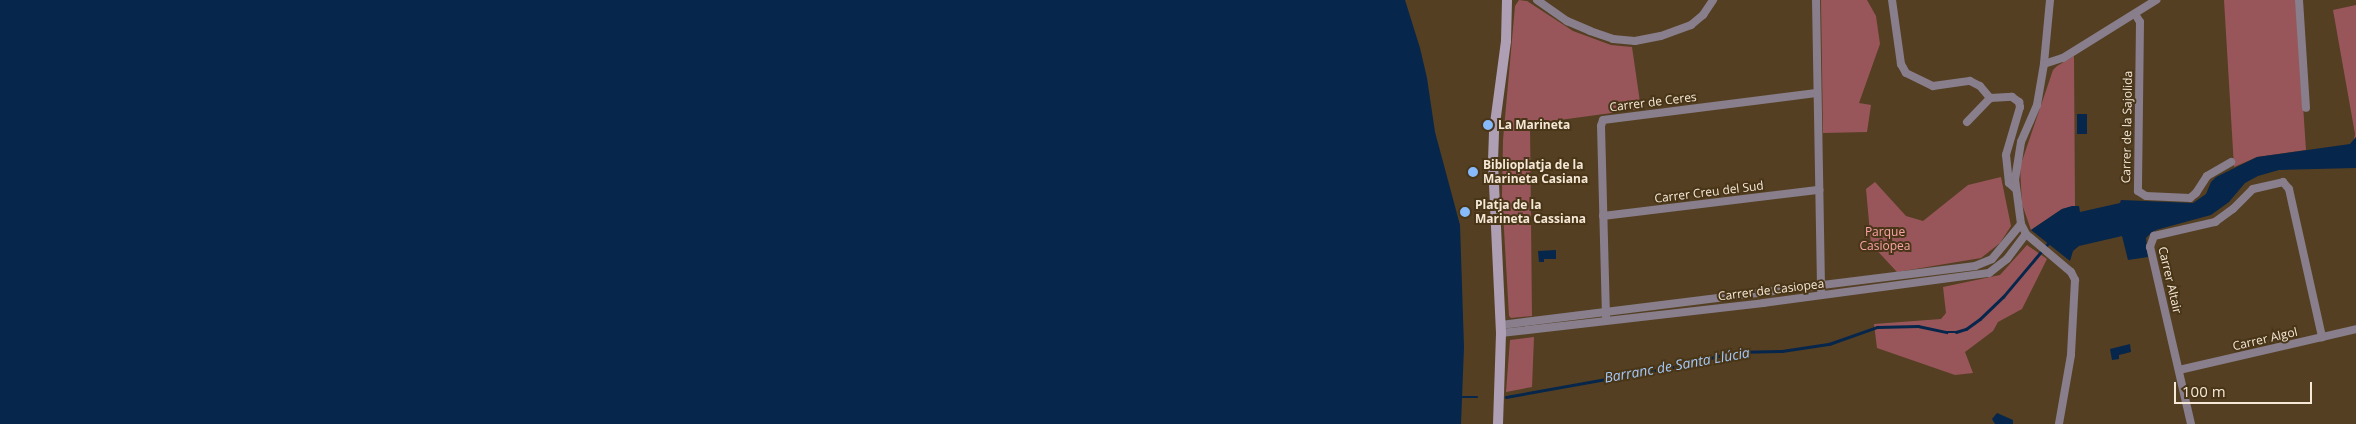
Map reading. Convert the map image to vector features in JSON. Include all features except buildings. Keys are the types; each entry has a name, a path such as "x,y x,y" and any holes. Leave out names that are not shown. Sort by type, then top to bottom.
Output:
{"street":[{"path":"1498,424 1501,329 1493,161 1494,132 1506,41 1507,0"},
{"path":"1537,0 1567,21 1590,31 1613,39 1635,40 1661,36 1692,25 1703,15 1713,0"},
{"path":"1816,0 1816,93 1821,296"},
{"path":"1892,0 1901,64 1906,73 1932,86 1970,81 1980,86 1990,98"},
{"path":"2050,0 2044,64 2037,105 2017,156 2016,190 2021,224 2029,236 2071,272 2076,284 2071,355 2058,424"},
{"path":"2044,64 2063,58 2156,0"},
{"path":"2299,0 2306,108"},
{"name":"Carrer de la Sajolida","path":"2135,14 2140,22 2138,191 2146,196 2190,198 2199,190 2207,176 2231,162"},
{"name":"Carrer de Ceres","path":"1606,321 1601,123 1603,120 1816,93"},
{"path":"1967,122 1990,98 2012,97 2019,102 2020,107 2006,155 2009,183 2016,190"},
{"name":"Carrer Altair","path":"2191,424 2150,247 2151,240 2158,235 2215,222 2233,209 2249,191 2268,184 2283,182 2289,189 2322,337"},
{"name":"Carrer Creu del Sud","path":"1603,216 1819,190"},
{"name":"Carrer de Casiopea","path":"1501,329 1606,312 1984,264 2000,252 2021,224"},
{"name":"Carrer de Casiopea","path":"1501,329 1606,321 1821,296 1989,273 2007,259 2029,236"},
{"name":"Carrer Algol","path":"2179,370 2356,330"}],"green space":[{"path":"1519,0 1527,1 1573,31 1611,45 1632,47 1641,109 1530,124 1532,316 1511,318 1509,316 1502,195 1503,140 1515,6"},
{"path":"1821,0 1867,0 1876,16 1880,44 1859,103 1871,105 1867,132 1823,133"},
{"path":"2224,0 2296,0 2306,150 2257,157 2234,167"},
{"path":"2356,5 2356,137 2354,140 2355,134 2333,10"},
{"path":"2074,56 2075,206 2062,209 2031,230 2022,204 2020,167 2053,70"},
{"name":"Parque Casiopea","path":"2001,177 2011,226 2000,243 1981,258 1897,272 1871,244 1866,189 1875,182 1906,216 1923,221 1968,185"},
{"path":"2027,245 2047,259 2022,309 1998,322 1993,331 1965,352 1973,373 1955,375 1877,348 1874,324 1941,319 1946,313 1943,287 2000,275"},
{"path":"1534,337 1532,387 1506,392 1510,340"}],"water":[{"path":"0,0 1405,0 1420,48 1427,78 1435,132 1460,225 1464,347 1461,424 0,424"},
{"path":"2077,114 2087,114 2087,134 2077,134"},
{"path":"2356,137 2356,168 2279,170 2258,176 2245,183 2229,202 2211,215 2156,230 2150,234 2146,238 2148,257 2128,260 2122,236 2079,246 2073,251 2070,261 2031,230 2062,209 2072,206 2079,206 2080,212 2120,203 2121,200 2193,203 2206,194 2211,182 2216,177 2257,157 2350,144"},
{"path":"1556,250 1556,259 1544,259 1544,262 1539,262 1538,251"},
{"path":"2130,344 2131,352 2119,355 2119,359 2112,360 2110,349"},
{"path":"1997,413 2013,420 2013,424 1995,424 1992,419"}],"waterway":[{"name":"Barranc de Santa Llúcia","path":"1506,397 1678,366 1735,352 1782,351 1829,344 1877,327 1918,326 1946,332 1956,332 1966,329 1980,319 2003,297 2050,241"},
{"name":"Barranc de Santa Llúcia","path":"1461,397 1477,397"}],"place":[{"name":"La Marineta","path":"1488,125"},
{"name":"Biblioplatja de la Marineta Casiana","path":"1473,172"},
{"name":"Platja de la Marineta Cassiana","path":"1465,212"}]}
